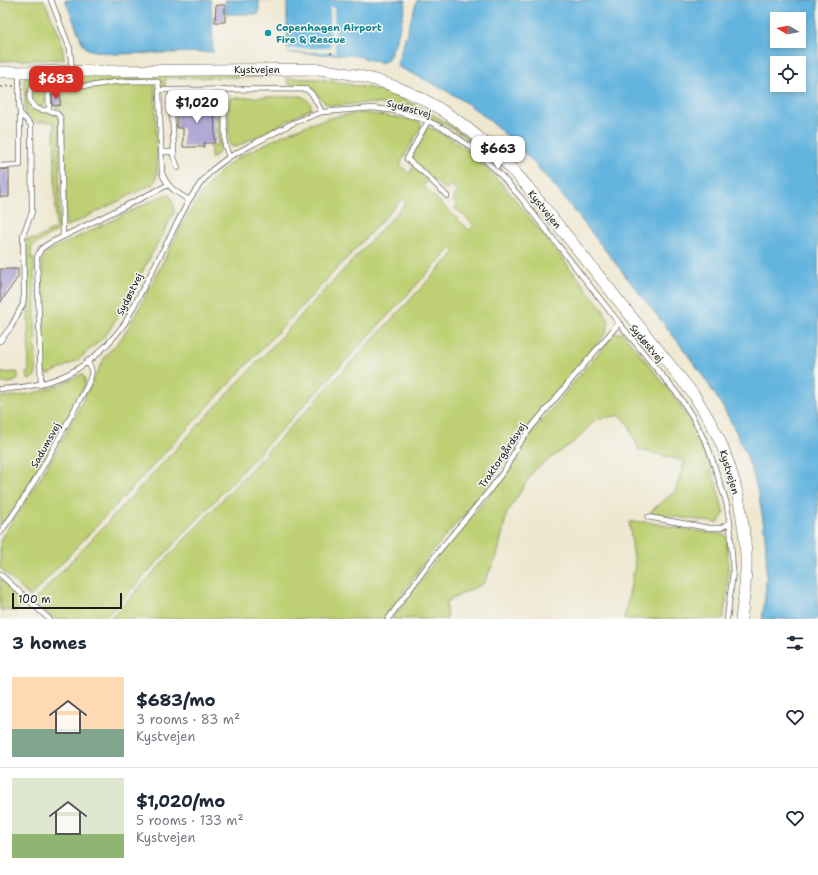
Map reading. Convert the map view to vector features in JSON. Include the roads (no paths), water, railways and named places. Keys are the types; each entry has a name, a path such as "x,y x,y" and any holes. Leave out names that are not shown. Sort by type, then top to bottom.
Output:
{"street":[{"name":"Kystvejen","path":"0,72 318,69 364,77 402,89 453,116 483,140 507,163 527,186 690,389 714,428 734,477 741,512 746,556 745,591 741,619"}],"lane":[{"path":"51,0 70,49 72,71"},
{"path":"0,166 20,165 18,71"},
{"path":"63,236 61,119 56,112 38,110 32,104 30,98 30,92 35,85 43,81 85,86 114,82 158,82 162,173 164,181 175,192 189,200"},
{"path":"48,81 49,111"},
{"path":"224,89 225,145 229,157"},
{"path":"159,90 306,89 312,94 322,112"},
{"path":"171,90 173,155 178,168"},
{"name":"Sydøstvej","path":"0,389 22,388 60,378 78,368 112,340 125,323 189,200 212,170 229,157 293,123 322,112 373,108 396,111 428,121 447,130 472,148 498,171 522,198 619,323 679,396 692,416 708,447 726,501 730,523 733,572 727,619"},
{"path":"0,341 11,326 23,304 23,235 32,212 31,125 20,113"},
{"path":"428,121 407,159 424,173 447,196"},
{"path":"161,152 174,152"},
{"path":"41,384 37,257 41,249 63,236 168,185"},
{"name":"Traktorgårdsvej","path":"388,619 437,553 489,491 506,468 518,445 534,424 619,323"},
{"name":"Sadumsvej","path":"0,533 12,517 42,469 87,386 92,372 92,368 87,361"},
{"path":"648,517 709,528 720,528 730,523"},
{"path":"0,574 49,619"}],"water":[{"path":"65,0 211,0 213,52 113,54 90,50 86,48 82,42"},
{"path":"225,0 259,0 259,14 226,14"},
{"path":"287,0 406,0 393,48 387,60 382,63 353,55 289,53 287,47"},
{"path":"417,0 818,0 818,619 762,619 765,599 766,558 765,537 759,496 747,457 736,431 707,382 691,359 559,192 527,155 481,113 470,105 435,85 398,67 397,64"}],"place":[{"name":"Copenhagen Airport Fire & Rescue","path":"268,33"}]}
